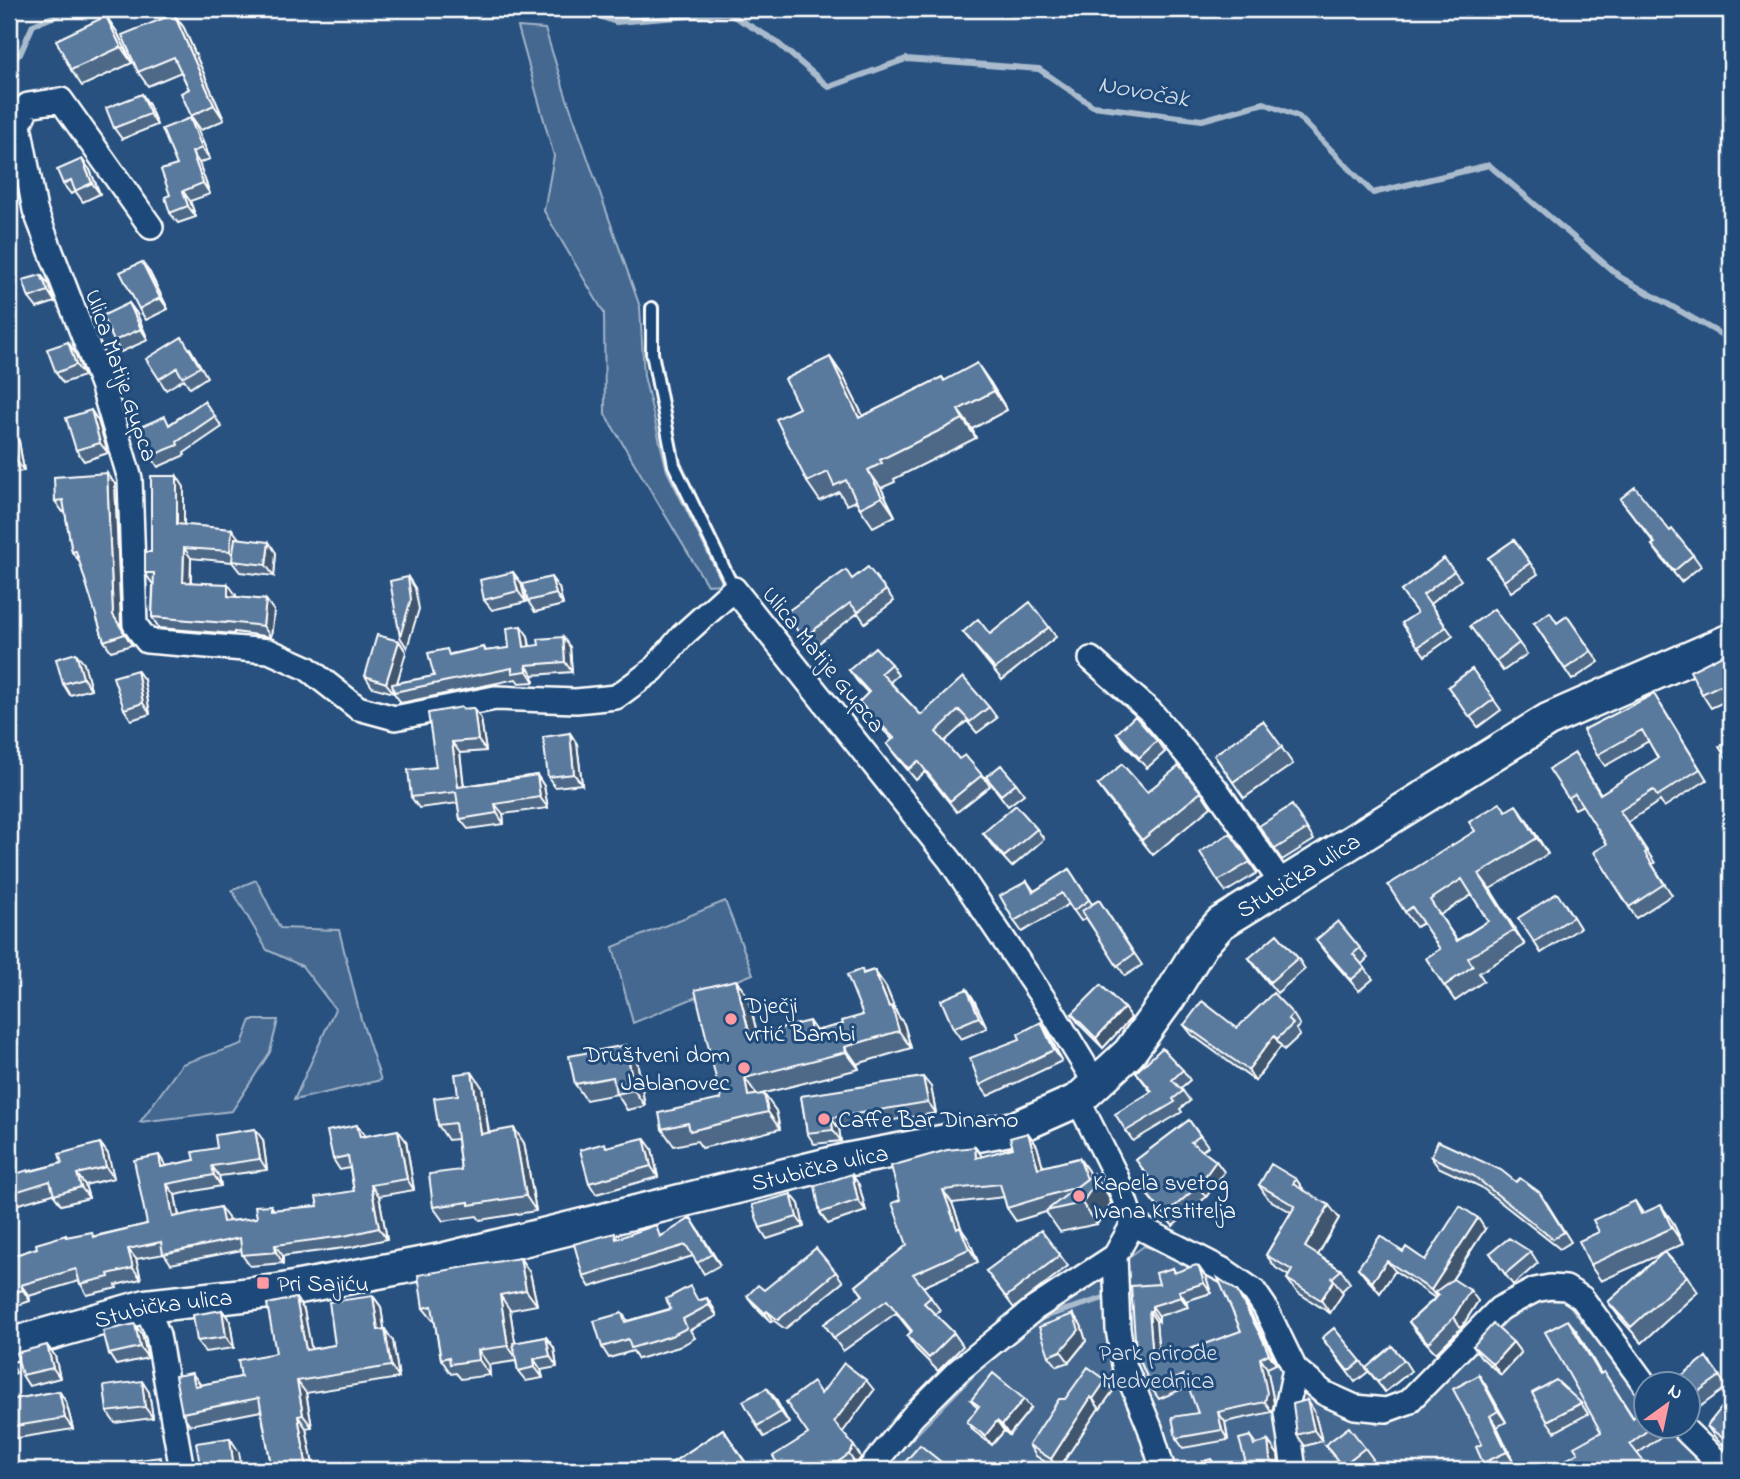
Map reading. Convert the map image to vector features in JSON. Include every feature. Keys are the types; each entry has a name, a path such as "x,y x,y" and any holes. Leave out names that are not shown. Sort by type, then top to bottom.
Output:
{"main road":[{"name":"Stubička ulica","path":"9,1345 146,1306 278,1291 440,1261 846,1160 1015,1128 1087,1092 1129,1054 1202,944 1221,923 1548,720 1731,639"}],"street":[{"name":"Ulica Matije Gupca","path":"151,228 61,100 18,101 19,125 35,210 102,384 130,479 135,625 147,641 269,651 307,668 358,708 396,718 495,698 576,701 616,697 653,670 682,636 734,589 950,860 1053,1013 1087,1092 1133,1224"},
{"path":"1091,659 1151,712 1216,789 1282,884"},
{"path":"869,1470 912,1416 958,1371 1034,1309 1115,1256 1133,1224 1225,1271 1254,1291 1265,1307 1295,1369 1324,1393 1355,1408 1385,1410 1408,1402 1499,1309 1535,1290 1550,1287 1566,1288 1583,1298 1635,1370"},
{"path":"1115,1256 1118,1329 1124,1365 1150,1428 1163,1470"},
{"path":"146,1306 158,1335 182,1470"},
{"path":"1294,1470 1286,1412 1295,1369"},
{"path":"1695,1440 1726,1470"}],"lane":[{"path":"652,308 652,353 674,465 734,589"}],"green space":[{"path":"518,27 545,29 640,307 644,376 667,471 723,584 707,585 605,414 604,313 544,211 554,156"},
{"path":"256,880 280,928 339,930 361,1019 381,1080 294,1100 335,1009 302,966 267,950 232,890"},
{"path":"725,901 753,974 633,1023 613,947"},
{"path":"251,1020 278,1020 270,1052 232,1111 140,1122 182,1064 242,1044"},
{"name":"Park prirode Medvednica","path":"1144,1246 1181,1258 1236,1291 1253,1307 1264,1326 1284,1377 1343,1412 1379,1424 1417,1407 1515,1313 1543,1301 1565,1300 1632,1385 1632,1440 1681,1440 1716,1470 882,1470 993,1356"}],"building":[{"path":"174,14 214,105 191,116 181,93 189,89 174,57 138,72 122,35"},
{"path":"106,16 121,47 71,70 56,40"},
{"path":"142,94 150,114 114,128 106,108"},
{"path":"190,118 202,148 192,152 203,183 183,191 188,206 170,213 165,197 170,195 161,170 177,165 162,129"},
{"path":"82,159 92,183 75,191 71,180 63,184 57,170"},
{"path":"142,262 160,298 139,309 120,272"},
{"path":"41,275 48,291 29,298 23,280"},
{"path":"129,303 141,329 114,341 102,316"},
{"path":"182,337 200,367 182,377 177,368 159,379 146,359"},
{"path":"68,342 76,365 56,373 47,349"},
{"path":"830,357 859,418 942,377 944,381 977,363 994,391 958,410 963,419 880,460 882,463 868,470 882,497 860,508 846,480 834,486 828,472 807,482 776,419 799,408 785,379"},
{"path":"204,401 215,416 177,442 178,445 151,456 138,428 165,416 169,425"},
{"path":"91,410 100,443 76,450 66,418"},
{"path":"9,431 16,460 9,461"},
{"path":"107,473 113,615 125,634 104,641 76,551 72,552 63,500 55,501 54,477"},
{"path":"151,476 177,476 177,524 232,529 230,551 184,548 183,582 228,584 228,596 266,600 263,626 152,617 154,573 145,573 145,552 151,552"},
{"path":"1635,487 1693,555 1674,571 1620,499"},
{"path":"235,538 269,542 266,565 232,561"},
{"path":"1514,540 1530,563 1504,581 1488,558"},
{"path":"1444,558 1454,571 1423,595 1446,627 1418,647 1402,623 1417,613 1401,591"},
{"path":"868,567 886,590 858,612 850,603 803,638 785,613 846,570 852,579"},
{"path":"513,572 518,591 484,600 480,580"},
{"path":"408,577 411,599 400,637 390,581"},
{"path":"551,577 556,594 528,601 523,584"},
{"path":"1030,602 1049,627 995,669 963,632 978,619 990,634"},
{"path":"1494,609 1519,643 1496,661 1470,626"},
{"path":"1550,612 1557,623 1567,616 1591,651 1565,669 1534,623"},
{"path":"521,626 524,647 539,645 538,639 563,637 565,662 526,665 527,671 512,673 512,668 394,692 392,684 434,676 428,653 447,649 449,655 484,647 485,651 509,648 507,628"},
{"path":"377,635 399,641 386,683 365,676"},
{"path":"875,647 891,664 881,673 921,715 963,677 989,707 970,722 959,710 936,732 959,759 965,755 982,775 950,801 918,761 909,769 887,744 894,738 859,702 869,692 849,670"},
{"path":"76,653 83,678 63,684 56,659"},
{"path":"1726,653 1731,662 1731,701 1720,685 1702,694 1690,671"},
{"path":"1472,669 1494,699 1470,717 1448,687"},
{"path":"137,670 143,703 124,709 113,677"},
{"path":"1654,694 1700,769 1657,796 1653,790 1620,811 1664,884 1629,907 1594,852 1607,844 1575,794 1568,798 1549,769 1575,753 1600,794 1658,758 1642,730 1597,755 1583,730"},
{"path":"462,707 474,708 478,740 452,742 458,787 537,775 540,797 495,804 497,813 460,819 456,792 411,797 408,770 436,767 428,713"},
{"path":"1135,716 1157,741 1139,758 1117,733"},
{"path":"1263,721 1282,747 1233,782 1214,755"},
{"path":"570,733 574,774 548,777 543,737"},
{"path":"1731,738 1731,765 1719,747"},
{"path":"1122,764 1147,792 1179,766 1201,792 1142,840 1098,785"},
{"path":"1001,765 1016,783 1001,795 986,777"},
{"path":"1500,803 1506,811 1516,805 1537,838 1479,874 1514,930 1468,958 1473,966 1444,986 1426,958 1440,949 1412,907 1405,912 1388,885 1475,831 1469,822","holes":["1462,879 1488,921 1457,941 1430,900"]},
{"path":"1016,805 1037,829 1004,857 983,833"},
{"path":"1292,805 1307,829 1275,849 1259,826"},
{"path":"1230,833 1250,862 1218,881 1200,852"},
{"path":"1069,869 1089,900 1073,911 1062,893 1014,921 1000,896 1027,881 1033,892"},
{"path":"1557,893 1573,917 1534,942 1518,918"},
{"path":"1099,900 1134,954 1117,966 1082,911"},
{"path":"1338,921 1360,948 1353,954 1365,968 1351,980 1316,940"},
{"path":"1277,934 1298,958 1270,982 1249,958"},
{"path":"862,969 863,974 874,970 889,1007 892,1006 899,1031 845,1047 846,1052 745,1078 748,1096 764,1094 768,1112 690,1131 688,1123 662,1129 659,1113 721,1099 695,990 736,980 750,1036 809,1021 811,1032 843,1024 842,1021 863,1015 847,975"},
{"path":"1101,985 1124,1008 1096,1038 1072,1014"},
{"path":"967,989 979,1017 953,1028 941,1000"},
{"path":"1273,993 1293,1014 1288,1019 1293,1024 1277,1039 1274,1036 1248,1070 1184,1025 1202,1001 1237,1028"},
{"path":"1041,1022 1054,1050 980,1085 970,1058 1020,1039 1018,1034"},
{"path":"626,1045 634,1090 616,1094 613,1077 575,1084 569,1056"},
{"path":"1162,1048 1183,1070 1172,1080 1183,1091 1173,1099 1175,1102 1126,1131 1115,1114 1152,1091 1136,1072"},
{"path":"472,1072 481,1134 514,1128 526,1196 469,1205 469,1202 433,1207 429,1174 461,1170 455,1123 438,1125 434,1098 458,1095 455,1074"},
{"path":"923,1077 928,1102 831,1118 833,1130 807,1133 801,1096"},
{"path":"1189,1120 1200,1136 1191,1142 1216,1161 1198,1186 1165,1215 1146,1193 1155,1185 1136,1160"},
{"path":"357,1125 360,1137 398,1130 407,1179 371,1185 379,1228 344,1236 275,1245 276,1252 242,1255 240,1238 163,1254 161,1242 128,1249 133,1268 108,1274 109,1277 80,1284 76,1269 21,1285 23,1290 9,1294 9,1257 37,1248 36,1244 66,1235 92,1232 93,1237 147,1224 134,1160 159,1155 161,1167 195,1160 193,1152 217,1148 215,1135 255,1129 260,1159 212,1166 214,1175 167,1184 173,1217 220,1207 223,1222 257,1218 255,1206 271,1205 271,1210 318,1206 316,1197 354,1191 348,1156 333,1159 327,1131"},
{"path":"1028,1133 1038,1168 1079,1158 1087,1179 1076,1187 1007,1208 1000,1184 943,1190 957,1229 960,1227 969,1249 913,1274 931,1297 924,1303 954,1333 929,1358 907,1336 912,1331 887,1300 834,1338 824,1324 863,1295 856,1286 907,1245 892,1203 900,1200 891,1166 947,1150 975,1147 976,1158 1013,1148 1010,1138"},
{"path":"644,1138 651,1166 589,1183 580,1150 605,1143 606,1147"},
{"path":"1438,1141 1501,1170 1516,1182 1520,1178 1539,1192 1564,1232 1553,1239 1474,1176 1431,1157"},
{"path":"100,1143 106,1167 77,1174 81,1187 54,1195 50,1181 9,1194 9,1176 62,1163 59,1154"},
{"path":"1271,1164 1296,1179 1293,1184 1329,1205 1305,1247 1341,1270 1332,1278 1334,1280 1321,1300 1287,1279 1292,1270 1266,1255 1295,1206 1259,1185"},
{"path":"852,1174 858,1200 820,1213 815,1186"},
{"path":"1093,1174 1096,1182 1082,1203 1046,1211"},
{"path":"791,1194 797,1217 760,1228 752,1205"},
{"path":"1635,1201 1641,1214 1661,1205 1672,1228 1590,1265 1579,1241 1599,1232 1593,1220"},
{"path":"1460,1206 1478,1218 1431,1290 1387,1261 1372,1282 1358,1268 1380,1236 1403,1252 1406,1247 1425,1260"},
{"path":"691,1218 712,1254 697,1263 686,1245 583,1276 574,1244 615,1233 616,1239 656,1225 660,1237"},
{"path":"1041,1230 1060,1255 1006,1297 986,1271"},
{"path":"1509,1238 1531,1252 1505,1274 1490,1253"},
{"path":"816,1248 836,1272 778,1320 767,1311 765,1313 747,1296 758,1285 764,1290"},
{"path":"1664,1252 1687,1276 1631,1327 1608,1302"},
{"path":"520,1258 526,1290 500,1295 508,1346 478,1350 479,1360 450,1364 449,1357 441,1359 432,1306 423,1308 418,1275"},
{"path":"1196,1265 1204,1283 1179,1291 1181,1297 1152,1306 1152,1311 1149,1311 1153,1358 1166,1353 1168,1357 1241,1331 1218,1278 1237,1291 1269,1354 1260,1358 1267,1393 1265,1402 1218,1412 1222,1430 1176,1438 1172,1417 1198,1413 1184,1375 1152,1389 1136,1351 1131,1286 1159,1284 1156,1273 1173,1268 1174,1273"},
{"path":"1453,1279 1470,1290 1454,1317 1428,1343 1409,1322 1439,1295 1435,1292"},
{"path":"690,1286 698,1301 707,1298 709,1305 683,1319 687,1328 671,1336 631,1348 628,1339 602,1347 594,1321 622,1313 625,1322 671,1309 666,1299"},
{"path":"373,1296 378,1330 385,1329 391,1366 297,1381 303,1415 298,1416 307,1469 272,1470 259,1398 182,1413 175,1376 192,1373 195,1386 241,1377 238,1360 276,1353 267,1304 296,1298 306,1350 335,1345 329,1302"},
{"path":"222,1310 226,1337 197,1341 193,1315"},
{"path":"1073,1314 1079,1330 1061,1351 1049,1356 1039,1327"},
{"path":"1568,1320 1600,1374 1604,1372 1632,1416 1632,1440 1635,1440 1630,1444 1647,1466 1641,1470 1571,1470 1566,1460 1578,1453 1574,1447 1601,1432 1545,1332"},
{"path":"135,1324 140,1347 109,1354 103,1331"},
{"path":"1493,1324 1513,1342 1493,1364 1473,1346"},
{"path":"1334,1328 1361,1361 1348,1371 1322,1338"},
{"path":"546,1337 550,1356 534,1359 535,1367 518,1371 513,1343"},
{"path":"47,1345 53,1368 22,1375 16,1353"},
{"path":"1392,1346 1404,1360 1378,1382 1366,1368"},
{"path":"1706,1357 1720,1376 1702,1389 1702,1370 1689,1370"},
{"path":"844,1363 866,1380 834,1422 854,1446 849,1454 827,1470 781,1470 773,1456 808,1434 786,1402 813,1382 821,1394"},
{"path":"1088,1367 1106,1380 1093,1399 1091,1397 1051,1459 1029,1445 1059,1399 1065,1399"},
{"path":"993,1373 1024,1399 1002,1425 997,1421 985,1436 967,1422 979,1406 971,1400"},
{"path":"1479,1375 1498,1411 1490,1416 1507,1452 1483,1463 1476,1447 1482,1444 1453,1389"},
{"path":"1556,1380 1581,1403 1547,1421 1532,1393"},
{"path":"142,1381 145,1407 107,1412 104,1386"},
{"path":"767,1388 781,1412 757,1426 743,1401"},
{"path":"59,1391 65,1418 9,1427 9,1400"},
{"path":"1731,1396 1731,1437 1728,1442 1707,1426"},
{"path":"1307,1400 1314,1430 1297,1435 1293,1404"},
{"path":"1349,1427 1365,1448 1342,1466 1325,1445"},
{"path":"723,1429 750,1470 734,1470 726,1460 710,1470 661,1470"},
{"path":"1251,1436 1254,1445 1268,1441 1270,1459 1275,1466 1264,1470 1248,1470 1239,1439"},
{"path":"230,1438 234,1470 201,1470 196,1443"},
{"path":"920,1445 951,1470 898,1470"},
{"path":"160,1457 162,1470 131,1470 130,1461"},
{"path":"1211,1459 1214,1470 1176,1470 1176,1469"}],"waterway":[{"name":"Novočak","path":"9,59 20,54 33,25 72,9"},
{"name":"Novočak","path":"579,9 616,22 728,13 774,40 829,87 906,59 1039,69 1093,106 1202,120 1264,103 1299,117 1373,193 1489,165 1620,277 1731,340"},
{"path":"1034,1320 1104,1298"}],"place":[{"name":"Dječji vrtić Bambi","path":"731,1019"},
{"name":"Društveni dom Jablanovec","path":"744,1068"},
{"name":"Caffe Bar Dinamo","path":"824,1119"},
{"name":"Kapela svetog Ivana Krstitelja","path":"1079,1196"},
{"name":"Pri Sajiću","path":"263,1283"}]}
